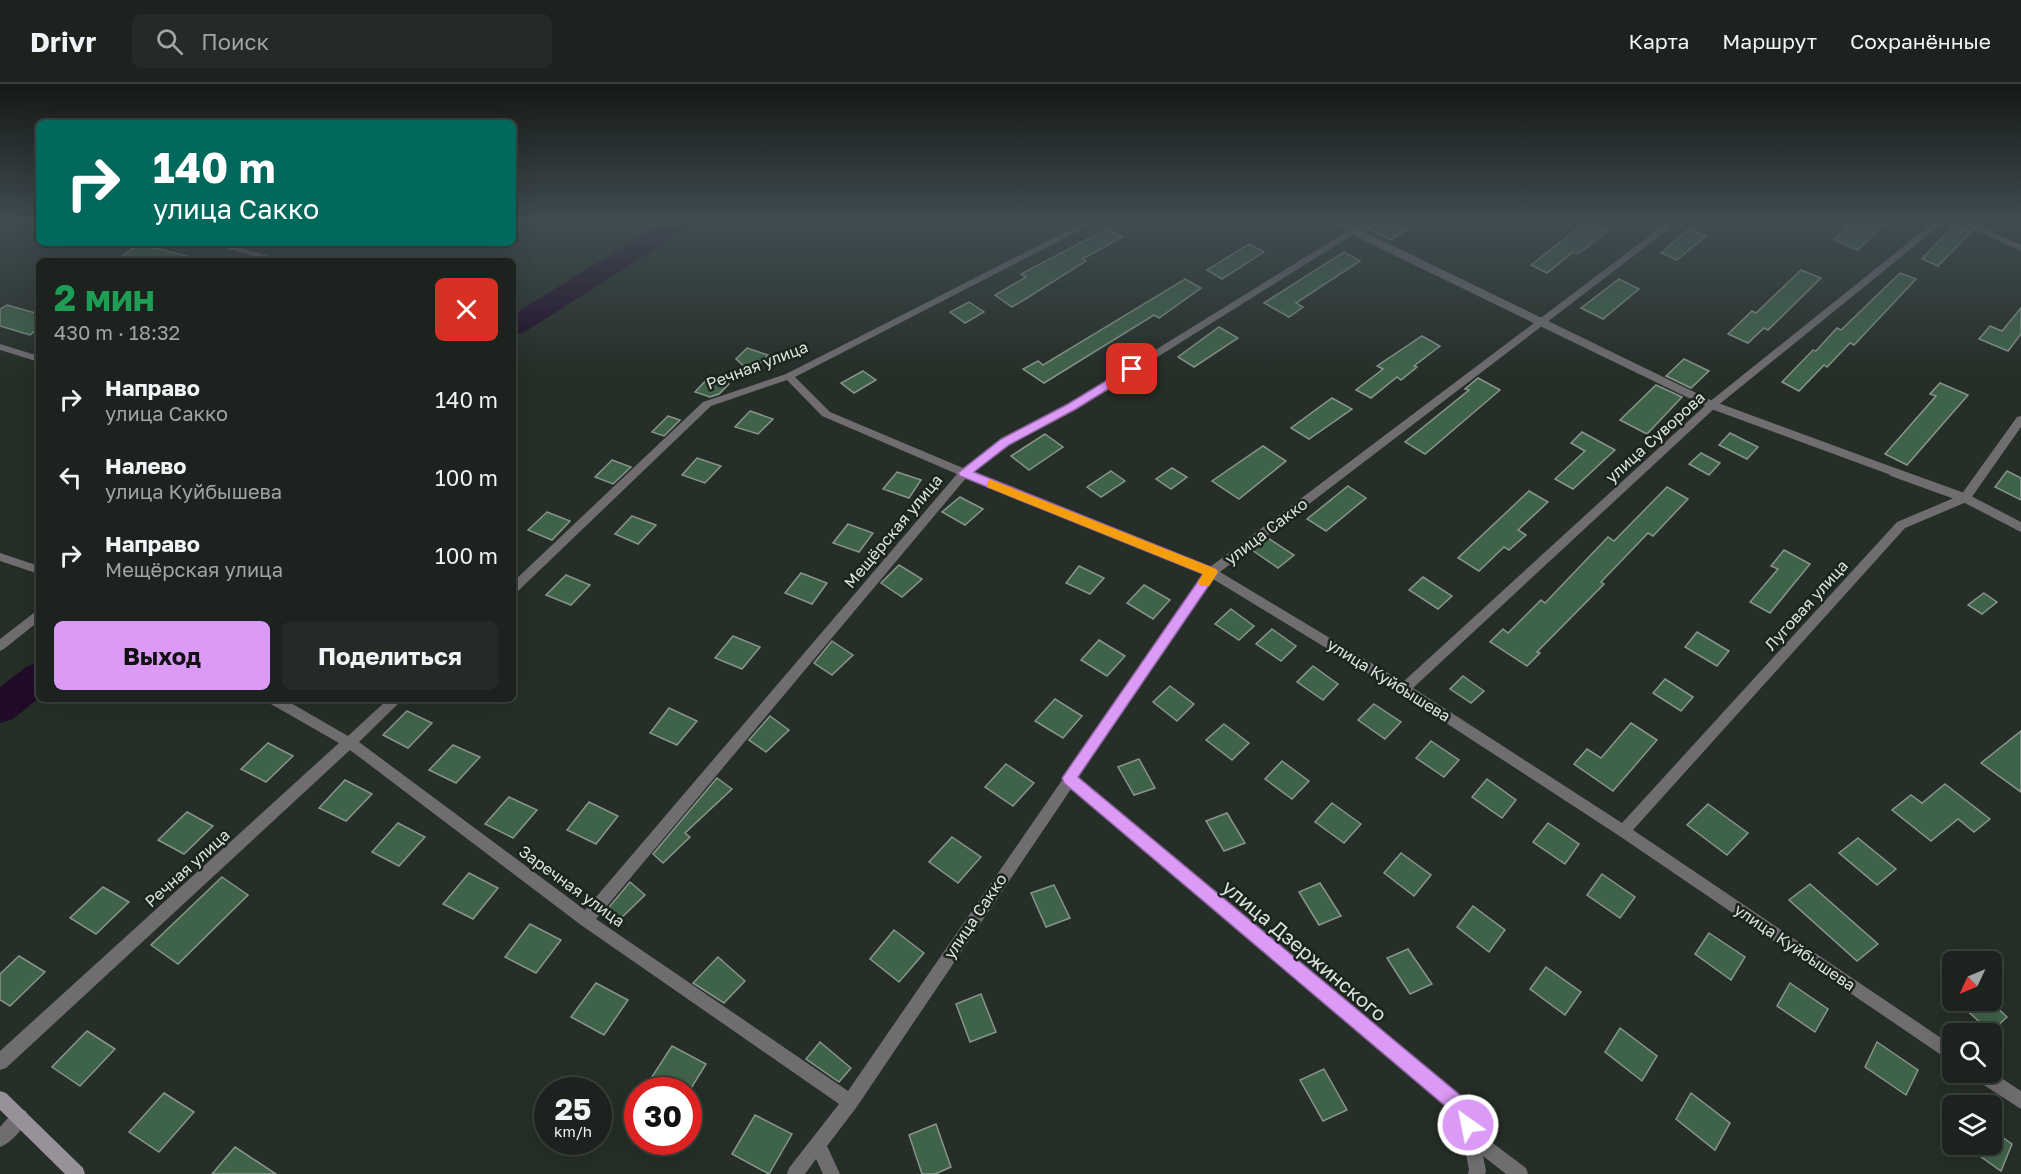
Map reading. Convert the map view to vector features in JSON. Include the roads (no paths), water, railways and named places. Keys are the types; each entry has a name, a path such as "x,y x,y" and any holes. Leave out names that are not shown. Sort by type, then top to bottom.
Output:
{"main road":[{"path":"0,1099 76,1174"}],"street":[{"name":"Речная улица","path":"516,587 707,404 789,376 992,273"},
{"name":"Мещёрская улица","path":"586,920 964,473 1005,442 1072,406 1288,273"},
{"name":"улица Сакко","path":"795,1174 850,1102 1211,572 1607,273"},
{"name":"улица Суворова","path":"1404,689 1712,405 1877,273"},
{"path":"0,348 36,358"},
{"name":"улица Куйбышева","path":"789,376 826,414 964,473 1211,572 1404,689 1623,831 1942,1048"},
{"path":"1965,498 2021,419"},
{"name":"Луговая улица","path":"1623,831 1901,525 1965,498"},
{"path":"0,557 36,569"},
{"path":"0,646 36,616"},
{"name":"Заречная улица","path":"278,702 350,743 586,920 850,1102"},
{"name":"Речная улица","path":"0,1062 394,702"},
{"name":"улица Дзержинского","path":"1069,778 1466,1112 1478,1171 1476,1174"},
{"path":"1995,1083 2021,1101"},
{"path":"0,1139 20,1117"},
{"path":"1471,1137 1520,1174"},
{"path":"818,1144 832,1174"}],"lane":[{"path":"1441,273 1712,405 1965,498 2021,526"}],"waterway":[{"path":"516,325 600,273"},
{"path":"0,708 36,679"}]}
